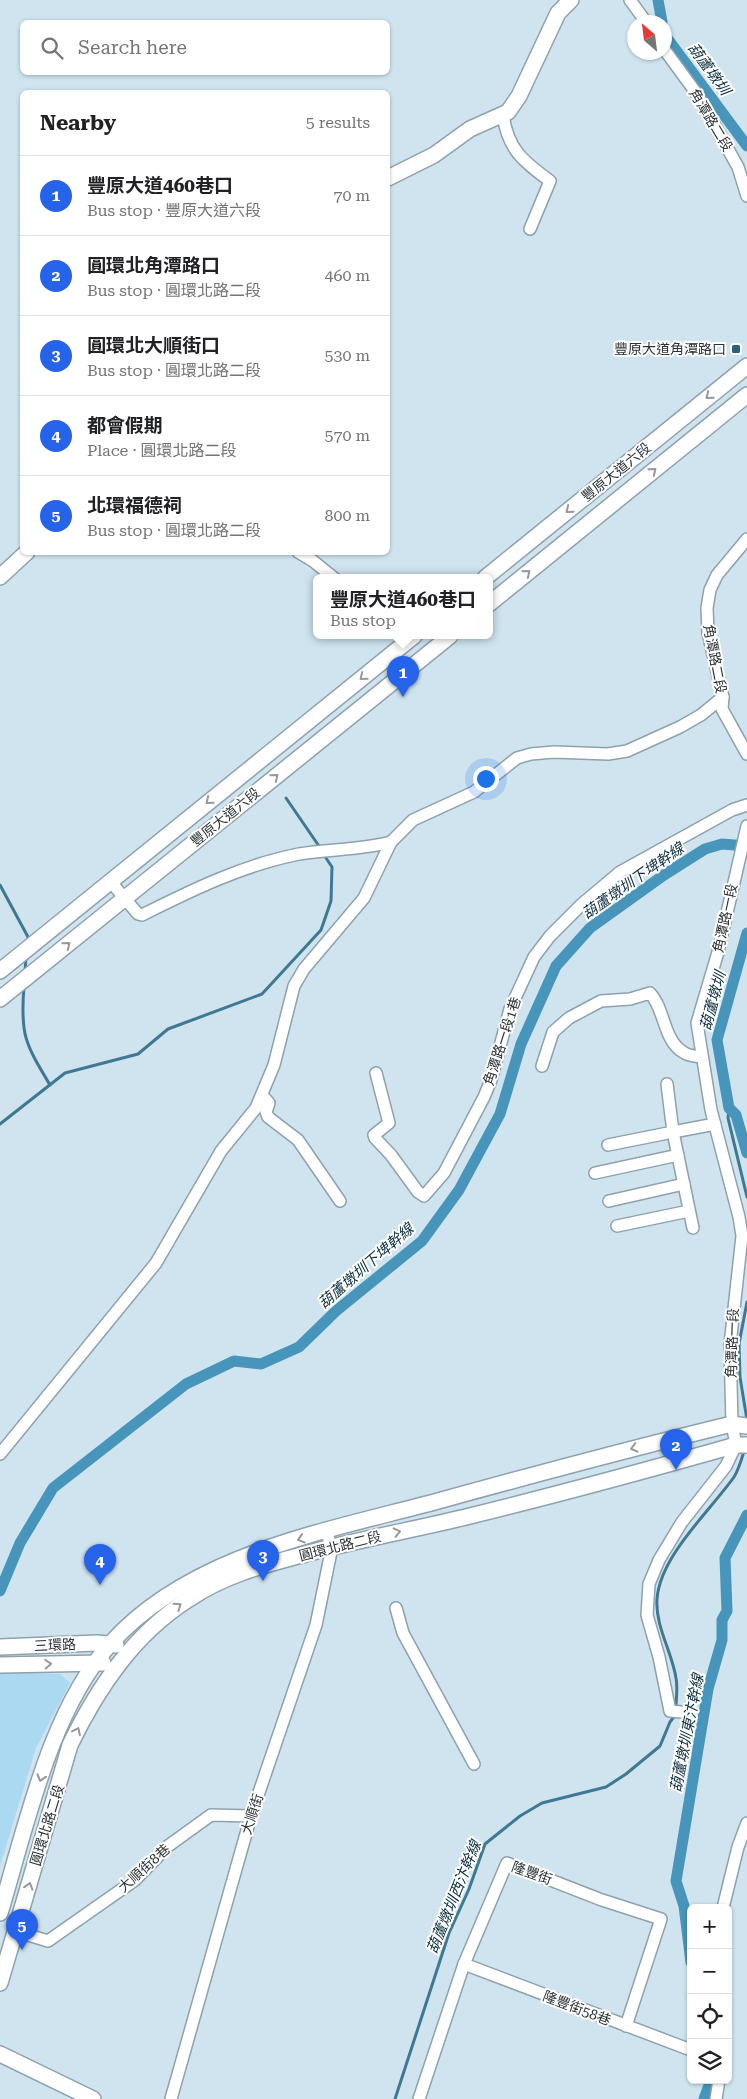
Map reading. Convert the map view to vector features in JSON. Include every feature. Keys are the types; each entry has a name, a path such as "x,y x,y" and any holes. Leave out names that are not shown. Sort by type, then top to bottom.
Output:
{"street":[{"path":"390,177 434,155 470,129 502,115 519,96 558,13 571,0"},
{"path":"630,0 641,15"},
{"name":"角潭路二段","path":"672,60 697,94 738,167 747,196"},
{"path":"502,115 505,130 513,149 522,161 550,182 530,229"},
{"name":"豐原大道六段","path":"490,574 747,366"},
{"name":"豐原大道六段","path":"493,601 747,395"},
{"name":"角潭路二段","path":"747,539 717,575 708,598 708,633 723,697 722,709 747,754"},
{"path":"0,577 24,555"},
{"path":"303,555 329,574"},
{"name":"豐原大道六段","path":"0,971 410,639"},
{"name":"豐原大道六段","path":"0,999 446,639"},
{"path":"0,1454 156,1263 221,1151 244,1125 263,1096 274,1065 294,986 304,969 364,898 391,842 413,820 474,792 517,758 531,754 554,752 608,754 627,751 687,723 701,715 723,697"},
{"name":"角潭路一段1巷","path":"376,1073 389,1123 374,1135 375,1138 391,1155 418,1192 424,1196 444,1173 484,1097 491,1080 510,1009 534,957 550,936 582,904 620,872 732,810 747,805"},
{"name":"角潭路一段","path":"742,1445 730,1345 742,1236 715,1124 696,1023 718,952 747,826"},
{"path":"110,881 138,914 142,915 204,884 271,861 300,854 391,842"},
{"path":"542,1066 553,1032 568,1018 601,1001 630,999 650,993 656,999 668,1031 679,1049 685,1054 702,1057"},
{"path":"666,1084 673,1132 692,1228"},
{"path":"263,1096 269,1103 266,1112 268,1117 298,1140 340,1201"},
{"path":"608,1145 715,1124"},
{"path":"595,1173 678,1155"},
{"path":"609,1201 684,1184"},
{"path":"617,1226 689,1211"},
{"name":"圓環北路二段","path":"0,1913 49,1751 66,1712 82,1681 110,1644 152,1606 199,1576 235,1560 326,1532 572,1464 740,1425"},
{"path":"675,1711 647,1615 649,1584 659,1560 682,1522 742,1445"},
{"name":"圓環北路二段","path":"0,1983 70,1745 88,1709 116,1666 131,1648 172,1610 207,1588 254,1568 332,1547 470,1516 742,1445"},
{"path":"326,1532 332,1547"},
{"name":"大順街","path":"171,2099 251,1816 316,1625 332,1547"},
{"path":"396,1608 403,1633 474,1764"},
{"name":"三環路","path":"0,1647 110,1644 131,1648"},
{"name":"三環路","path":"0,1665 97,1662 116,1666"},
{"name":"大順街8巷","path":"15,1931 48,1941 135,1880 168,1846 211,1815 251,1816"},
{"path":"724,1904 738,1847 747,1823"},
{"name":"隆豐街","path":"418,2099 464,1964 507,1862 602,1900 661,1919 626,2026"},
{"name":"隆豐街58巷","path":"464,1964 687,2049"},
{"path":"0,2054 93,2099"},
{"path":"716,2099 718,2084"}],"shaded area":[{"path":"0,1672 60,1674 70,1683 36,1748 0,1866"}],"waterway":[{"name":"葫蘆墩圳","path":"658,0 661,15"},
{"name":"葫蘆墩圳","path":"672,45 747,146"},
{"path":"286,798 321,849"},
{"name":"葫蘆墩圳下埤幹線","path":"0,1591 20,1543 53,1488 186,1384 234,1361 261,1364 299,1347 336,1311 422,1241 459,1190 500,1114 521,1044 556,966 590,928 664,875 705,849 722,844 747,846"},
{"path":"0,1124 65,1073 138,1054 168,1029 262,994 321,930 331,901 332,867 324,855"},
{"path":"0,885 28,937 27,942"},
{"name":"葫蘆墩圳","path":"747,933 717,1040 729,1108 736,1115 747,1153"},
{"path":"25,972 26,956"},
{"path":"24,986 23,1016 26,1038 35,1059 50,1085"},
{"name":"葫蘆燉圳西汴幹線","path":"729,1108 728,1118 747,1197"},
{"name":"葫蘆燉圳西汴幹線","path":"747,1302 739,1344 740,1377 747,1420"},
{"name":"葫蘆燉圳西汴幹線","path":"676,1708 676,1678 657,1609 660,1583 676,1550 734,1477 745,1448"},
{"name":"葫蘆墩圳東汴幹線","path":"689,1949 684,1906 676,1881 708,1689 722,1640 722,1620 727,1611 725,1558 747,1515"},
{"name":"葫蘆燉圳西汴幹線","path":"395,2099 449,1933 469,1889 485,1844 520,1816 542,1803 606,1787 626,1774 660,1746 670,1722 676,1714"},
{"name":"葫蘆墩圳東汴幹線","path":"704,2099 710,2084"}],"place":[{"name":"豐原大道角潭路口","path":"736,349"},
{"name":"豐原大道460巷口","path":"403,697"},
{"name":"圓環北角潭路口","path":"676,1470"},
{"name":"圓環北大順街口","path":"263,1581"},
{"name":"都會假期","path":"100,1585"},
{"name":"北環福德祠","path":"22,1950"}]}
